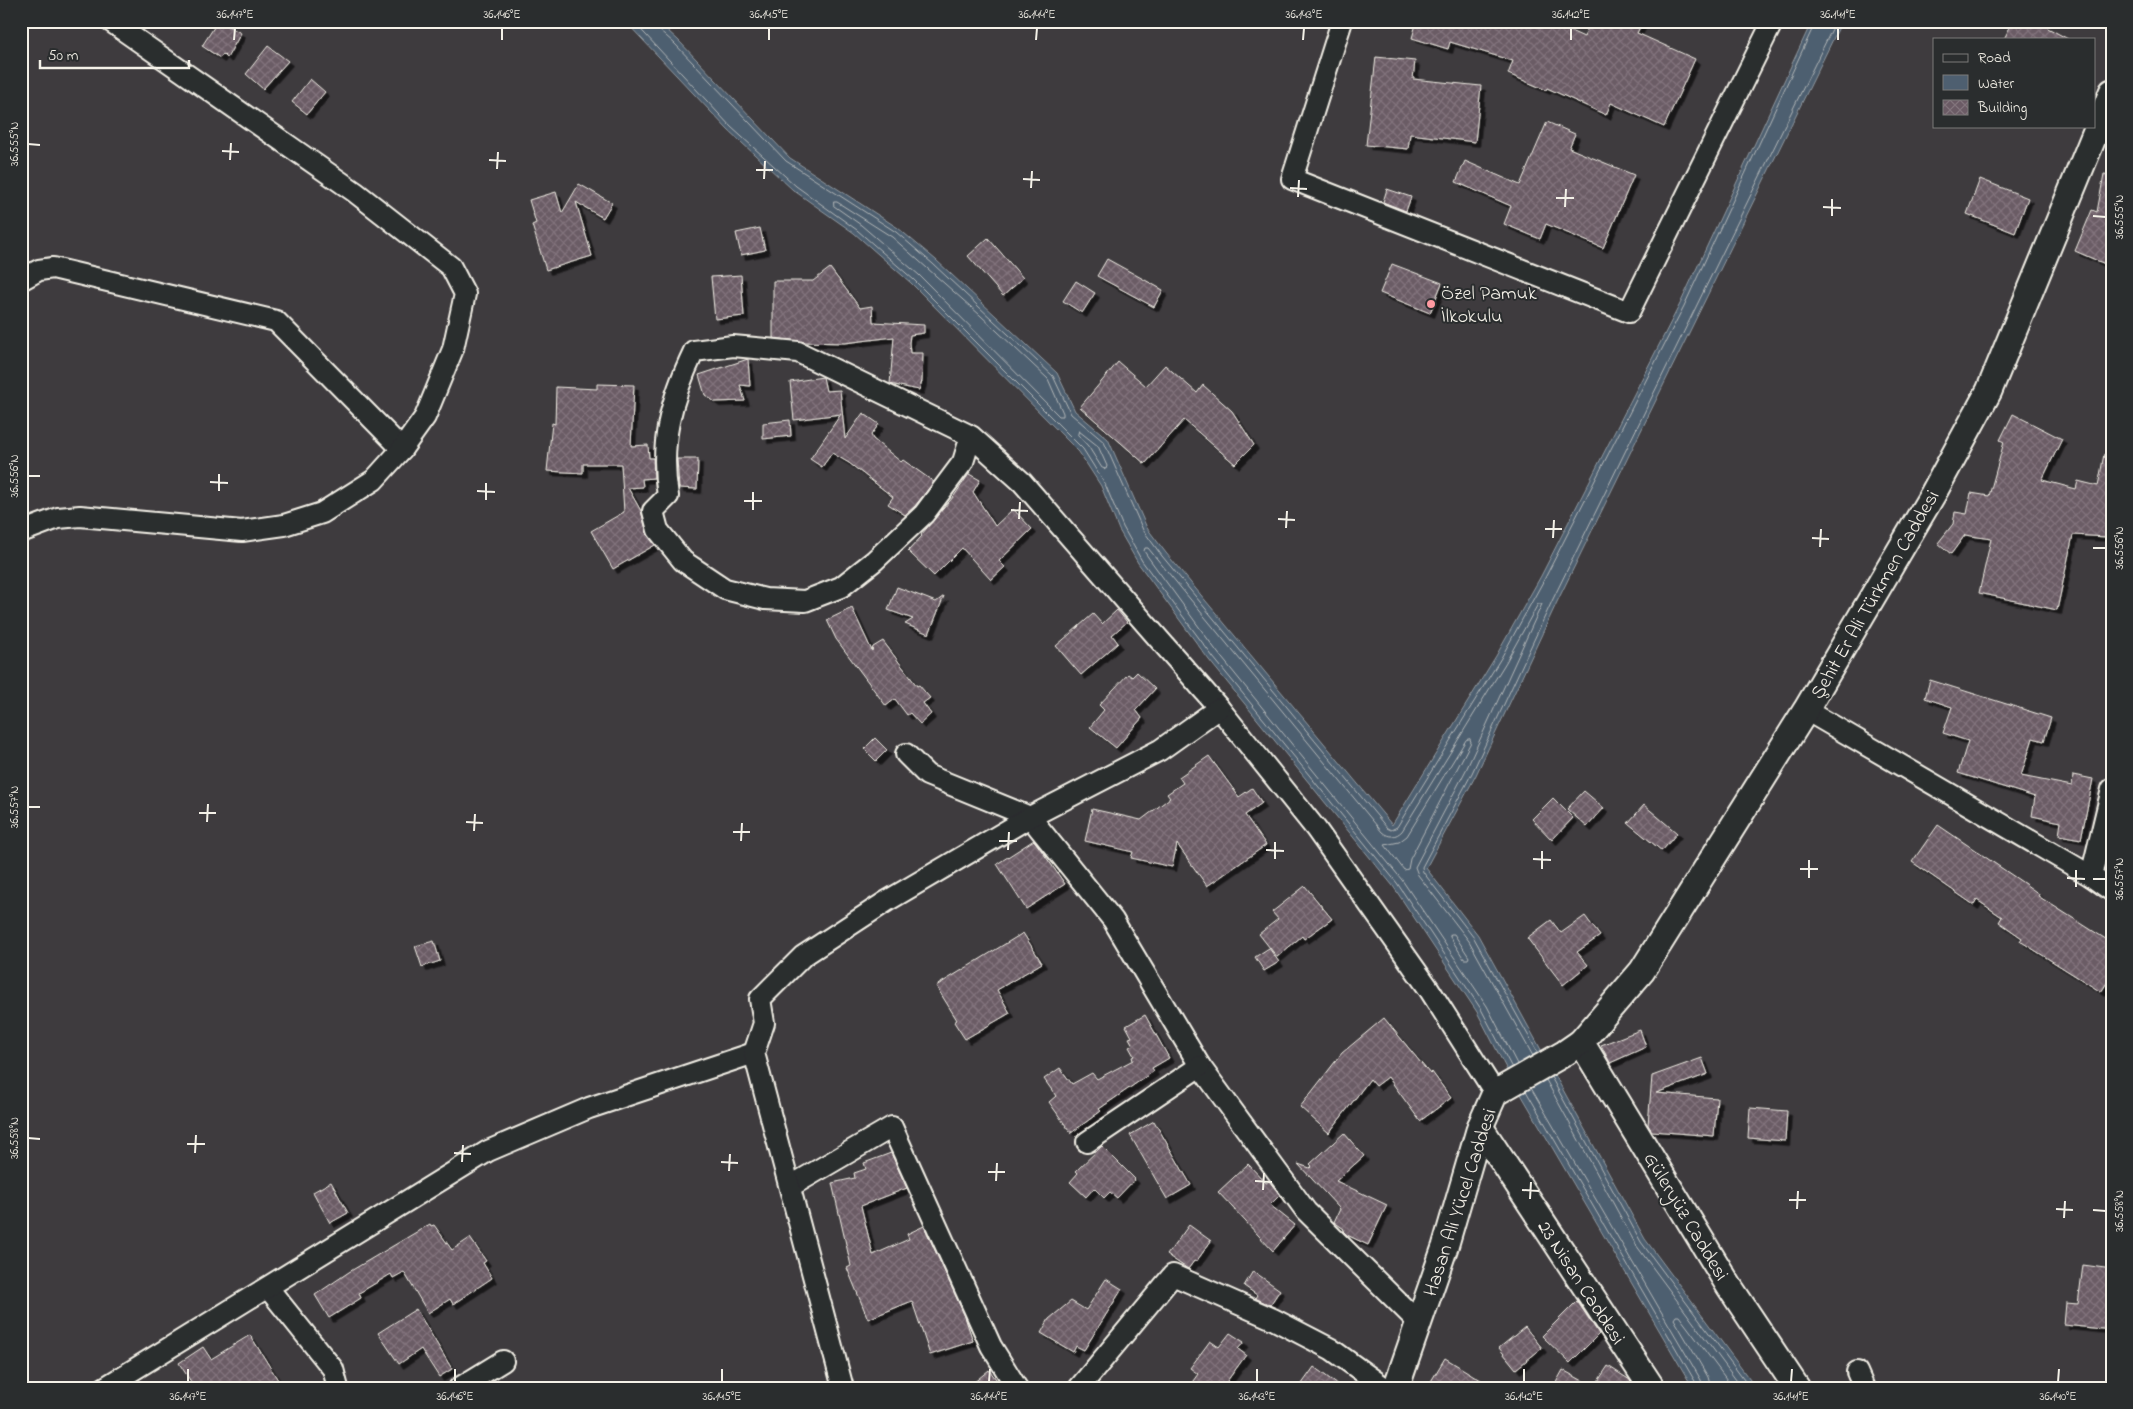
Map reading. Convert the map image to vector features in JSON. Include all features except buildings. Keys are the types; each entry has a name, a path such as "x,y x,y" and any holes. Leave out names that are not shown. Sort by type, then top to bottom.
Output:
{"street":[{"path":"21,532 58,518 80,516 242,532 284,525 322,513 374,480 402,449 425,417 453,349 465,294 452,267 355,192 110,21"},
{"path":"1342,21 1292,179 1629,312 1773,21"},
{"name":"Şehit Er Ali Türkmen Caddesi","path":"1573,1048 1642,971 1806,710 1933,494 1989,391 2112,92"},
{"path":"21,280 39,270 54,268 276,321 402,449"},
{"path":"971,436 963,462 924,514 874,562 841,587 806,601 765,599 725,589 683,561 658,530 652,511 668,496 665,475 668,426 679,383 694,351 733,346 798,352 971,436 1022,482 1220,708 1316,829 1429,989 1495,1093"},
{"path":"843,1388 791,1186 754,1053 764,1024 760,999 804,956 887,900 1030,817 1160,750 1220,708"},
{"path":"1806,710 2090,876 2112,891"},
{"path":"906,754 927,775 1030,817 1113,920 1200,1066 1306,1211 1420,1324"},
{"path":"2090,876 2112,789"},
{"name":"Hasan Ali Yücel Caddesi","path":"1396,1388 1420,1324 1445,1247 1480,1127 1495,1093 1573,1048"},
{"name":"Güleryüz Caddesi","path":"1573,1048 1797,1388"},
{"path":"104,1388 488,1151 589,1108 754,1053"},
{"path":"1087,1142 1200,1066"},
{"path":"791,1186 892,1127 991,1346 1017,1388"},
{"name":"23 Nisan Caddesi","path":"1480,1127 1652,1388"},
{"path":"1079,1388 1173,1275 1274,1319 1331,1349 1385,1388"},
{"path":"268,1288 333,1369 338,1388"},
{"path":"459,1388 502,1361"}],"water":[{"path":"625,21 657,21 678,40 790,158 898,228 936,260 1057,373 1075,411 1108,439 1147,528 1392,825 1496,656 1541,576 1680,304 1812,21 1842,21 1557,602 1476,775 1426,868 1478,935 1645,1239 1756,1388 1693,1388 1508,1072 1477,1012 1393,886 1209,660 1138,563 1119,530 1101,486 1079,452 911,283 854,233 793,190 728,130"}],"place":[{"name":"Özel Pamuk İlkokulu","path":"1431,304"}]}
